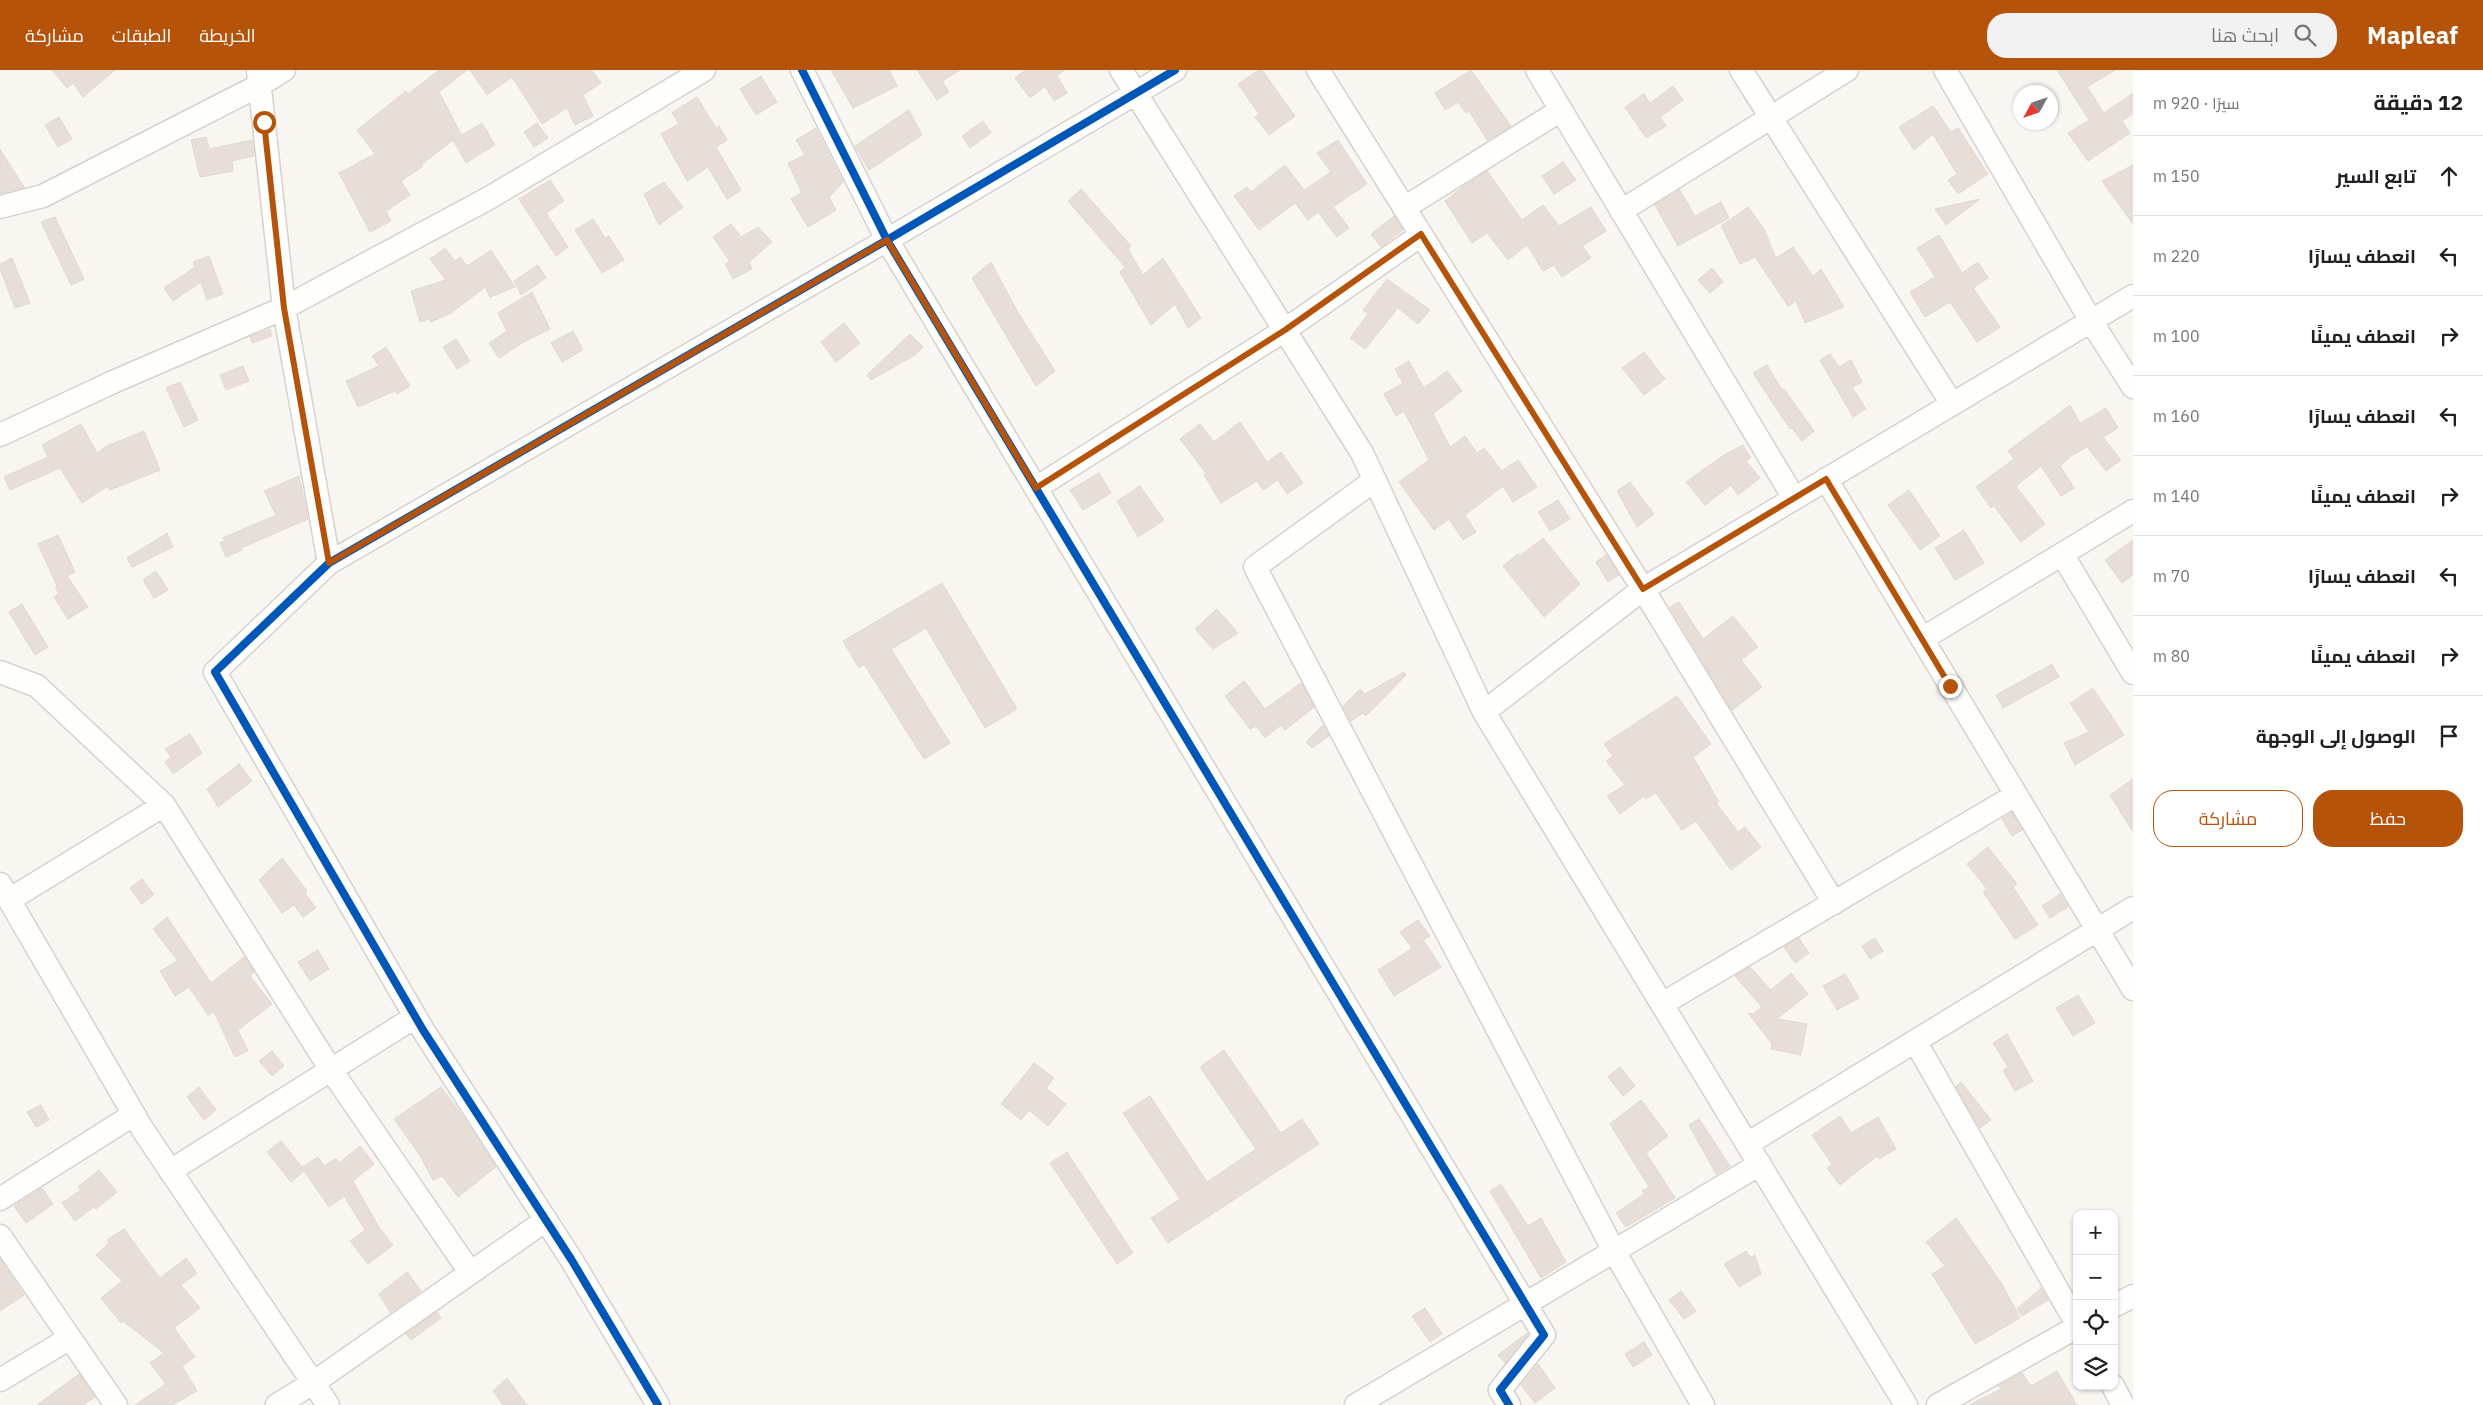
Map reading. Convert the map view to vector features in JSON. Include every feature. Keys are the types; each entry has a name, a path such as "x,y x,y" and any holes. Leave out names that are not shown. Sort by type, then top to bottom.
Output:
{"street":[{"path":"0,207 43,196 259,78 284,70"},
{"path":"0,435 113,382 284,308 489,198 704,70"},
{"path":"802,70 887,240 1544,1335 1500,1390 1509,1405"},
{"path":"1122,70 1362,453 1484,712 1906,1405"},
{"path":"658,1405 546,1220 416,1017 215,672 329,563 887,240 1175,70"},
{"path":"1318,70 1643,589 1834,903"},
{"path":"1537,70 1794,498"},
{"path":"1742,70 1952,404"},
{"path":"1621,210 1847,70"},
{"path":"1945,70 2091,321 2133,387"},
{"path":"259,78 284,308 329,563"},
{"path":"1404,208 1561,110"},
{"path":"1036,488 1285,330 1421,234"},
{"path":"1484,712 1643,589 2133,296"},
{"path":"1826,479 2133,989"},
{"path":"1375,480 1255,567 1614,1251 1703,1405"},
{"path":"1922,639 2133,511"},
{"path":"2062,554 2133,673"},
{"path":"0,672 37,686 164,805 331,1070 470,1272"},
{"path":"1662,1004 2016,795"},
{"path":"164,805 5,892 134,1115 170,1172 328,1405"},
{"path":"1747,1144 2133,908"},
{"path":"170,1172 416,1017"},
{"path":"1915,1041 2073,1318"},
{"path":"0,1199 134,1115"},
{"path":"1356,1405 1760,1164"},
{"path":"277,1405 313,1383 546,1220"},
{"path":"0,1236 116,1405"},
{"path":"2118,1304 2133,1296"},
{"path":"1938,1405 2073,1327"},
{"path":"0,1380 70,1338"},
{"path":"2115,1390 2123,1405"}],"building":[{"path":"52,70 115,70 83,97 73,83 67,88"},
{"path":"439,70 467,70 439,92 461,134 421,165 422,167 401,181 410,195 386,211 391,221 370,232 339,173 375,154 357,130 406,91 408,94"},
{"path":"470,70 592,70 601,83 583,95 593,116 575,125 567,108 542,124 512,77 487,95"},
{"path":"831,70 889,70 897,86 853,108"},
{"path":"917,70 960,70 942,81 949,92 937,100"},
{"path":"1025,70 1064,70 1057,76 1067,93 1054,101 1045,86 1030,98 1015,78"},
{"path":"1259,70 1262,70 1295,116 1269,135 1255,117 1259,114 1238,84"},
{"path":"1471,70 1511,126 1487,140 1469,111 1466,113 1458,102 1445,110 1435,93"},
{"path":"2057,70 2115,70 2087,87 2104,113 2133,93 2133,114 2122,121 2130,133 2088,161 2068,133 2089,120"},
{"path":"761,76 777,102 756,115 740,89"},
{"path":"1673,86 1683,100 1660,117 1666,126 1646,138 1625,107 1644,94 1650,103"},
{"path":"697,97 716,128 719,126 727,140 716,147 741,190 727,199 708,167 687,181 661,134 679,124 672,113"},
{"path":"1933,106 1951,132 1958,128 1988,174 1958,194 1948,180 1957,174 1933,134 1914,150 1899,127"},
{"path":"909,110 922,135 869,170 855,146"},
{"path":"59,117 72,139 58,147 45,125"},
{"path":"983,121 991,133 970,148 962,136"},
{"path":"482,123 495,145 466,163 453,140"},
{"path":"537,123 548,138 534,147 524,132"},
{"path":"816,128 843,182 829,197 836,210 808,227 791,199 802,193 788,163 805,155 796,140"},
{"path":"206,137 209,149 252,140 254,156 232,161 233,171 200,177 191,140"},
{"path":"1338,140 1367,184 1333,207 1349,228 1337,237 1318,212 1308,220 1295,203 1259,230 1234,196 1247,187 1251,192 1285,165 1304,190 1331,172 1317,153"},
{"path":"0,149 24,187 0,193"},
{"path":"1563,162 1576,180 1554,194 1542,176"},
{"path":"2133,165 2133,224 2102,181"},
{"path":"1487,171 1522,220 1543,205 1559,226 1591,207 1606,231 1582,246 1591,258 1562,277 1554,265 1543,271 1527,245 1508,260 1487,233 1472,243 1445,201"},
{"path":"550,180 564,201 546,213 568,247 556,256 519,199"},
{"path":"664,182 683,207 659,225 644,194"},
{"path":"1081,189 1131,246 1128,249 1143,275 1163,258 1201,318 1188,328 1175,304 1151,325 1120,272 1125,267 1068,201"},
{"path":"1680,190 1695,216 1721,202 1729,218 1678,246 1655,205"},
{"path":"1980,199 1946,225 1935,209"},
{"path":"1748,207 1764,229 1776,258 1793,247 1813,276 1821,269 1844,307 1805,323 1796,301 1788,306 1755,257 1740,264 1721,226"},
{"path":"1394,216 1403,230 1381,247 1371,234"},
{"path":"55,217 84,279 71,285 41,222"},
{"path":"593,219 605,238 609,236 624,260 602,273 575,230"},
{"path":"731,224 741,237 758,227 772,242 749,262 752,269 733,279 725,264 730,262 713,237"},
{"path":"1939,235 1962,273 1978,262 1988,278 1973,288 2000,327 1977,342 1950,302 1925,317 1910,292 1935,277 1917,248"},
{"path":"445,248 455,261 460,257 467,266 491,250 515,287 490,297 485,287 451,313 431,322 430,319 420,322 411,291 446,280 430,259"},
{"path":"209,256 223,294 207,300 201,282 173,301 164,288 195,267 193,262"},
{"path":"12,258 30,303 15,308 0,269 0,264"},
{"path":"991,262 1016,309 1055,371 1036,386 972,278"},
{"path":"538,265 546,278 521,295 514,281"},
{"path":"1712,268 1723,282 1710,293 1698,280"},
{"path":"1387,279 1430,310 1418,324 1398,308 1365,349 1350,338 1368,314 1363,310"},
{"path":"532,292 550,329 522,343 499,358 489,343 507,331 498,313"},
{"path":"844,323 860,343 836,362 821,342"},
{"path":"270,329 272,336 252,343 250,337"},
{"path":"573,331 583,350 562,362 551,343"},
{"path":"910,334 923,347 915,355 871,380 867,375"},
{"path":"456,339 470,361 457,369 443,347"},
{"path":"386,347 410,386 397,394 395,391 358,407 346,381 379,366 372,356"},
{"path":"1644,352 1665,379 1644,395 1622,368"},
{"path":"1830,354 1839,367 1851,360 1862,382 1852,387 1866,409 1853,417 1820,360"},
{"path":"1409,361 1424,388 1447,371 1462,391 1433,414 1450,447 1465,436 1477,453 1484,448 1502,471 1518,460 1537,487 1513,502 1503,486 1465,515 1476,532 1463,540 1449,519 1434,530 1399,482 1429,460 1404,411 1396,416 1384,394 1403,383 1395,369"},
{"path":"1767,365 1782,390 1784,389 1814,431 1802,441 1792,428 1790,429 1753,373"},
{"path":"243,366 249,381 226,390 220,375"},
{"path":"180,382 198,420 184,427 166,388"},
{"path":"2070,405 2080,423 2106,408 2118,428 2103,437 2121,460 2106,471 2087,447 2071,456 2060,466 2074,488 2061,496 2041,466 2016,486 2045,524 2021,542 1994,506 1991,508 1976,487 2014,459 2008,451"},
{"path":"1240,422 1267,462 1281,452 1303,483 1287,494 1278,480 1263,490 1257,481 1221,503 1204,475 1206,473 1180,439 1200,424 1214,442"},
{"path":"81,424 97,453 107,446 144,431 160,470 110,490 108,486 82,503 60,468 10,490 4,477 48,457 42,445"},
{"path":"1743,445 1751,458 1746,461 1760,478 1738,495 1731,485 1705,505 1686,482 1724,455"},
{"path":"1099,473 1111,493 1083,510 1070,490"},
{"path":"299,476 308,519 241,548 242,550 226,557 220,543 225,541 223,538 276,515 264,491"},
{"path":"1630,482 1654,514 1637,527 1617,491"},
{"path":"1140,486 1164,520 1138,537 1117,501"},
{"path":"1909,490 1940,536 1920,550 1888,505"},
{"path":"1558,500 1570,519 1550,531 1538,512"},
{"path":"1964,530 1984,563 1955,580 1935,548"},
{"path":"167,533 173,547 132,567 127,558"},
{"path":"58,535 75,572 67,576 88,607 68,619 54,597 59,594 55,587 57,586 38,544"},
{"path":"1543,538 1580,584 1544,617 1503,566 1518,554 1520,556"},
{"path":"2133,540 2133,575 2122,583 2105,560"},
{"path":"1606,555 1619,575 1608,582 1596,562"},
{"path":"156,571 168,590 154,598 143,580"},
{"path":"942,583 1017,709 985,728 926,628 891,649 950,743 924,759 864,664 859,668 843,641"},
{"path":"1679,602 1703,639 1733,616 1758,647 1741,660 1762,687 1732,710 1670,607"},
{"path":"22,604 48,647 35,655 9,612"},
{"path":"1217,609 1238,633 1213,649 1195,629"},
{"path":"2052,664 2059,677 2003,708 1996,695"},
{"path":"1404,672 1406,675 1366,716 1363,713 1351,721 1343,706 1360,689 1365,694"},
{"path":"1244,681 1265,709 1301,683 1314,707 1285,730 1281,725 1265,738 1256,726 1250,729 1225,696"},
{"path":"2093,688 2124,735 2075,765 2064,743 2089,732 2070,703"},
{"path":"1677,696 1711,744 1693,757 1719,802 1716,803 1738,832 1745,827 1761,847 1731,870 1696,821 1682,830 1656,793 1646,799 1644,796 1620,814 1607,796 1625,785 1606,761 1613,756 1604,744"},
{"path":"1323,725 1329,736 1312,748 1306,742"},
{"path":"190,734 202,753 173,774 165,762 171,757 165,749"},
{"path":"239,764 252,781 218,807 207,789"},
{"path":"2133,779 2133,832 2110,795"},
{"path":"2012,813 2022,830 2012,836 2002,819"},
{"path":"1988,847 2017,884 2013,887 2038,925 2015,939 1983,892 1987,889 1967,864"},
{"path":"282,858 307,891 305,893 316,908 303,917 294,905 282,913 259,880"},
{"path":"142,879 154,894 142,904 130,888"},
{"path":"2060,894 2068,907 2050,918 2042,906"},
{"path":"167,917 211,983 244,957 254,972 250,976 272,1004 238,1030 248,1051 235,1057 214,1012 208,1015 189,987 175,996 160,971 178,961 153,929"},
{"path":"1418,920 1430,936 1412,948 1400,932"},
{"path":"1799,938 1809,953 1795,963 1784,947"},
{"path":"1875,938 1883,951 1870,959 1862,946"},
{"path":"1424,941 1441,967 1394,996 1378,970"},
{"path":"318,950 329,969 310,981 298,962"},
{"path":"1750,967 1771,990 1791,973 1808,994 1777,1019 1807,1024 1801,1055 1771,1049 1772,1044 1748,1013 1753,1014 1762,1007 1735,976"},
{"path":"1845,974 1859,998 1837,1010 1823,986"},
{"path":"2078,995 2095,1023 2073,1036 2056,1008"},
{"path":"2007,1034 2033,1081 2015,1091 2003,1070 2008,1067 1993,1043"},
{"path":"1224,1050 1281,1133 1302,1119 1319,1144 1168,1243 1151,1218 1180,1199 1123,1113 1150,1096 1207,1182 1256,1149 1200,1067"},
{"path":"272,1051 284,1066 272,1076 259,1061"},
{"path":"1034,1063 1054,1078 1046,1088 1066,1104 1048,1126 1029,1110 1021,1120 1001,1104"},
{"path":"1620,1067 1635,1086 1623,1096 1608,1077"},
{"path":"1961,1082 1991,1120 1980,1128 1956,1086"},
{"path":"199,1087 216,1110 204,1120 187,1097"},
{"path":"441,1087 496,1167 458,1197 442,1176 433,1180 419,1154 394,1119"},
{"path":"1641,1100 1668,1136 1646,1153 1675,1198 1626,1227 1616,1213 1644,1194 1642,1191 1649,1187 1610,1124"},
{"path":"41,1105 49,1120 36,1127 27,1112"},
{"path":"1840,1116 1851,1133 1878,1117 1896,1149 1879,1159 1877,1156 1840,1185 1827,1168 1832,1164 1812,1135"},
{"path":"1699,1119 1730,1166 1716,1174 1689,1125"},
{"path":"281,1141 302,1167 318,1157 324,1166 336,1159 339,1163 360,1146 374,1164 353,1181 380,1229 393,1245 368,1264 350,1241 365,1230 344,1196 329,1207 304,1171 291,1182 267,1152"},
{"path":"1067,1152 1133,1253 1117,1264 1050,1163"},
{"path":"99,1170 117,1192 96,1209 94,1207 75,1221 62,1203 81,1190 78,1187"},
{"path":"1501,1184 1528,1226 1541,1218 1566,1262 1541,1278 1490,1191"},
{"path":"42,1188 53,1204 26,1223 14,1206"},
{"path":"1956,1218 2002,1284 2020,1318 1975,1344 1932,1274 1945,1266 1926,1242"},
{"path":"124,1229 160,1278 186,1258 197,1273 181,1285 200,1308 174,1328 195,1357 182,1366 197,1391 172,1405 135,1405 166,1384 150,1363 164,1353 123,1321 121,1323 101,1298 122,1281 96,1255 109,1243 107,1240"},
{"path":"1746,1251 1751,1258 1755,1255 1761,1274 1739,1287 1724,1264"},
{"path":"0,1259 24,1295 0,1311"},
{"path":"407,1272 421,1291 390,1313 379,1294"},
{"path":"2041,1288 2048,1300 2022,1316 2017,1309"},
{"path":"1681,1291 1696,1311 1684,1319 1669,1300"},
{"path":"1425,1308 1442,1334 1430,1342 1412,1316"},
{"path":"437,1312 441,1318 411,1340 406,1334"},
{"path":"1528,1334 1505,1363 1498,1355"},
{"path":"1644,1342 1652,1355 1633,1367 1625,1354"},
{"path":"1538,1364 1555,1388 1535,1403 1521,1385"},
{"path":"2057,1371 2077,1405 1969,1405 2001,1389 1999,1386 2022,1373 2031,1386"},
{"path":"79,1374 95,1397 83,1405 37,1405"},
{"path":"507,1378 527,1405 503,1405 493,1391"}],"cycle path":[{"path":"802,70 887,240 1544,1335 1500,1390 1509,1405"},
{"path":"658,1405 571,1259 423,1030 215,672 329,563 887,240 1175,70"}],"route":[{"path":"264,122 284,308 329,563 887,240 1036,488 1285,330 1421,234 1643,589 1826,479 1950,686"}]}
